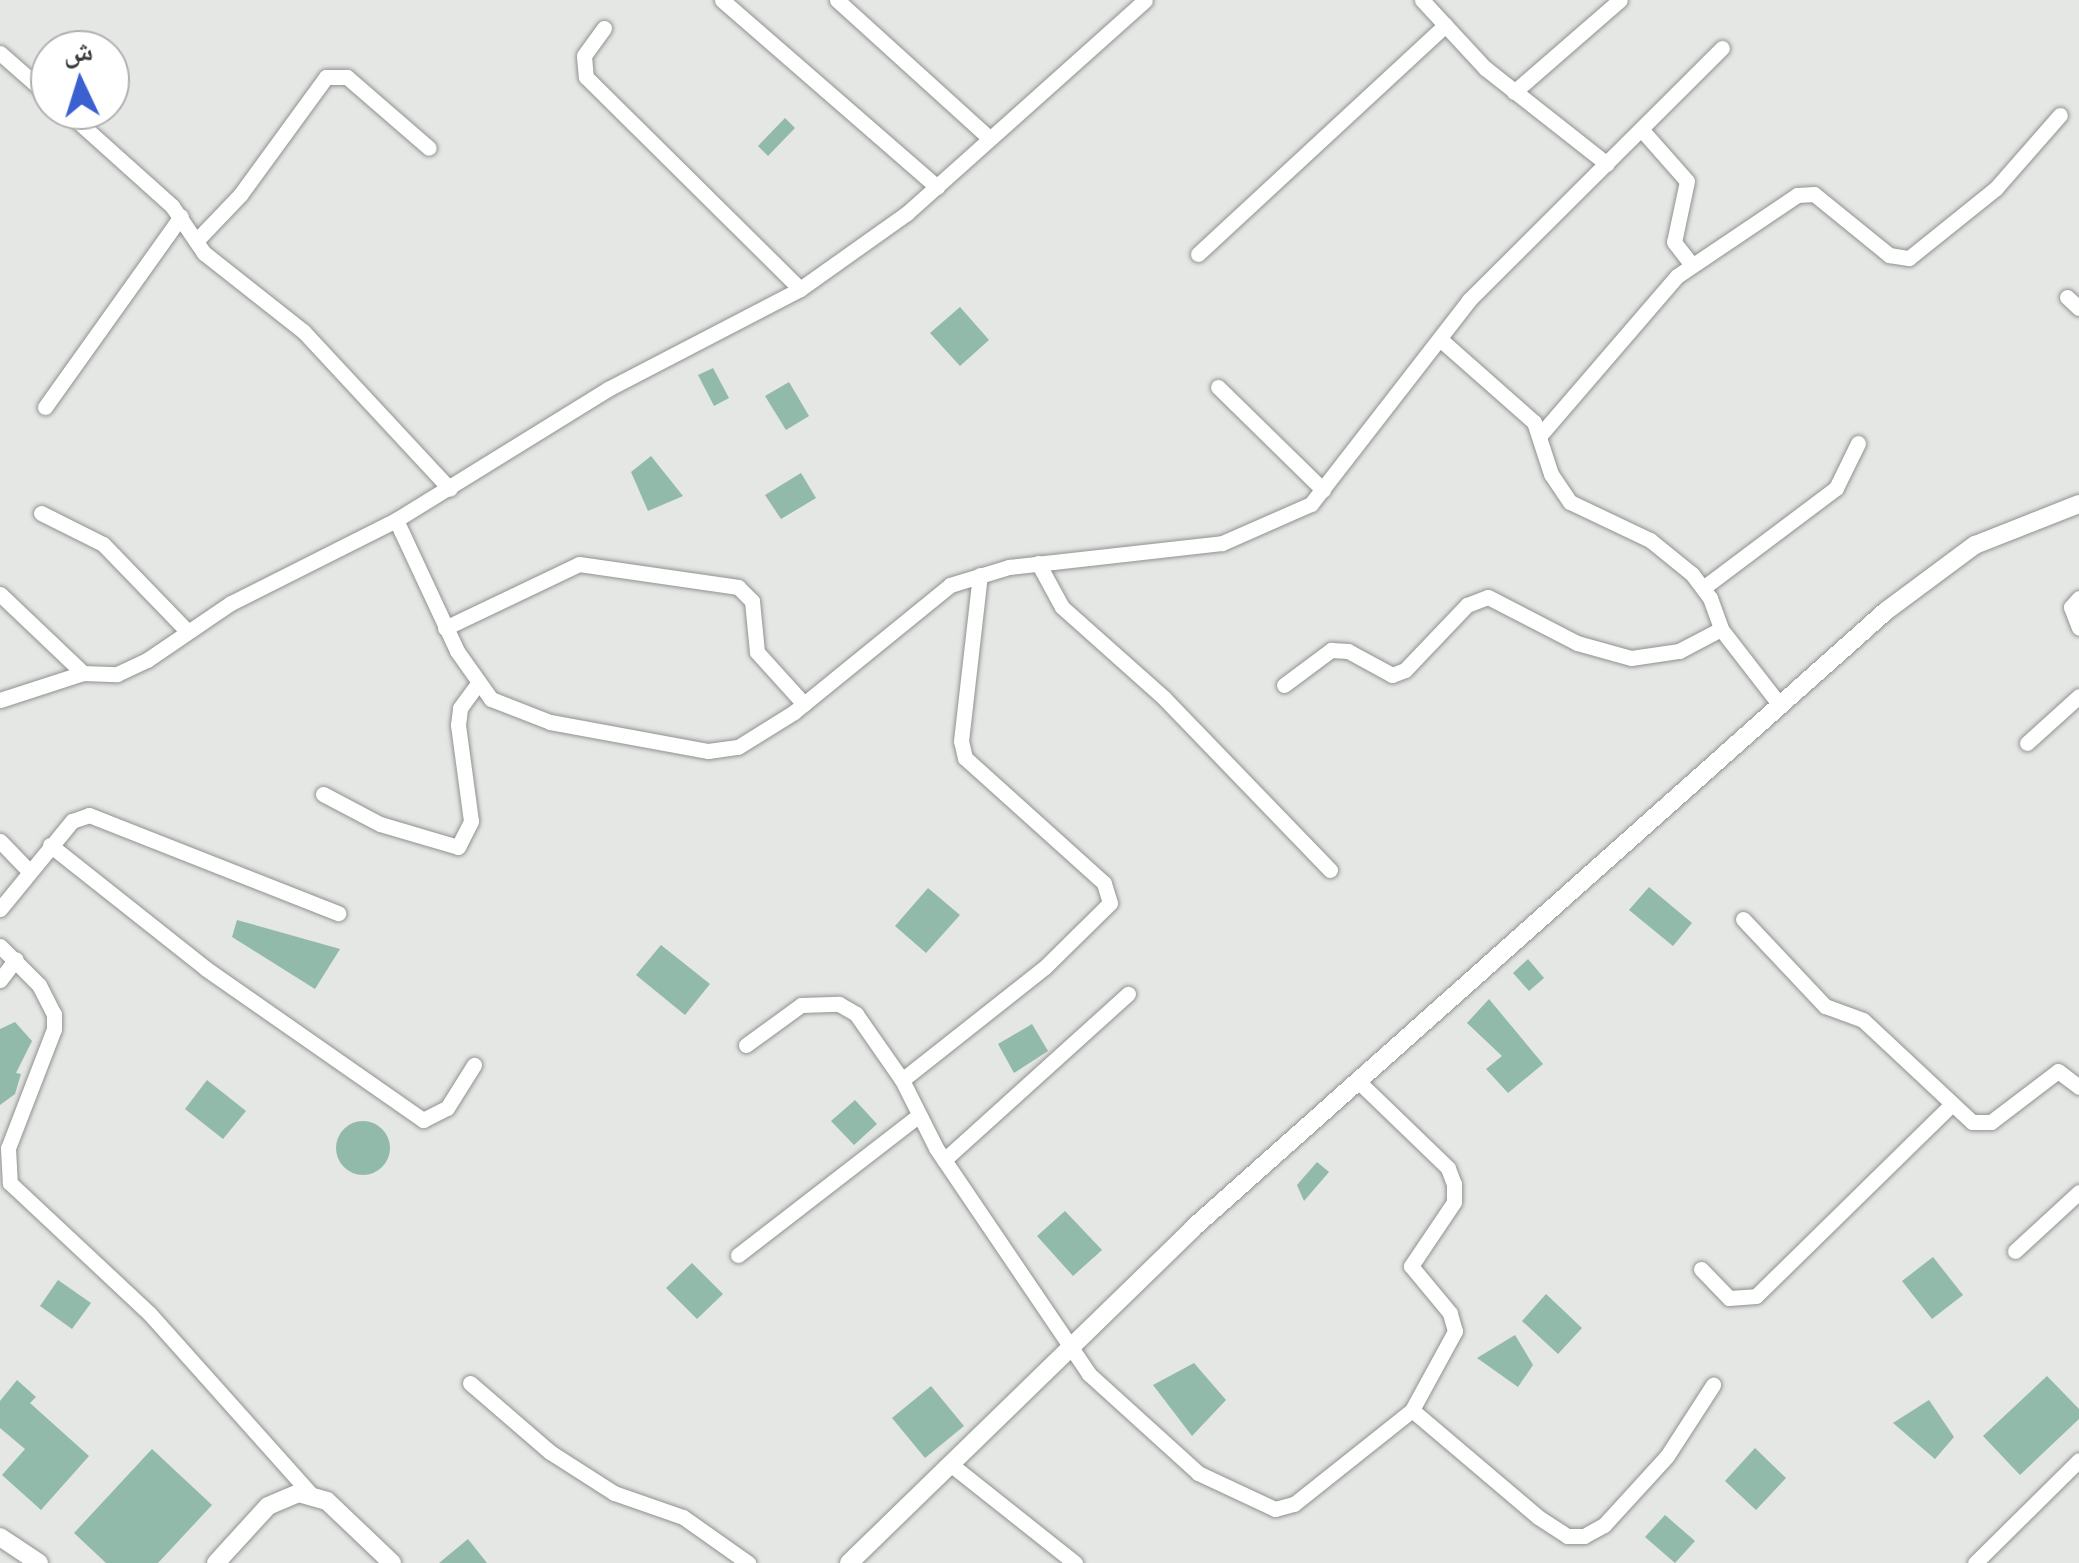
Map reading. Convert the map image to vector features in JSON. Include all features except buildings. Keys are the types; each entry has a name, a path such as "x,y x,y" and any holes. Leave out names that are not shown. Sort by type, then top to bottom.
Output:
{"street":[{"path":"722,0 937,187"},
{"path":"837,0 988,138"},
{"path":"0,700 83,673 118,674 186,630 450,489 623,381 800,288 937,187 1145,0"},
{"path":"1422,0 1514,92 1607,164"},
{"path":"1514,92 1620,0"},
{"path":"1198,254 1444,24"},
{"path":"604,28 584,56 586,77 800,288"},
{"path":"396,520 445,628 477,685 530,716 708,750 752,740 804,704 927,601 980,574 1038,563 1222,543 1284,520 1323,490 1469,300 1722,48"},
{"path":"0,53 30,79"},
{"path":"196,241 240,195 326,77 347,77 430,148"},
{"path":"1541,434 1692,266 1805,193 1825,201 1889,255 1909,258 1996,188 2060,116"},
{"path":"1641,129 1687,182 1674,242 1692,266"},
{"path":"86,130 180,216 196,241 304,332 450,489"},
{"path":"45,407 180,216"},
{"path":"1442,340 1541,434 1552,474 1570,502 1650,540 1703,588 1721,629 1780,705"},
{"path":"1218,387 1323,490"},
{"path":"1703,588 1836,488 1858,442"},
{"path":"849,1563 1068,1346 1780,705 1959,554 2079,504"},
{"path":"42,513 103,544 186,630"},
{"path":"1038,563 1062,607 1164,698 1330,870"},
{"path":"445,628 579,564 738,587 752,601 757,652 804,704"},
{"path":"902,1080 1045,967 1110,903 1104,883 965,758 961,741 980,574"},
{"path":"0,594 83,673"},
{"path":"1284,685 1331,650 1348,651 1392,676 1405,670 1467,604 1488,597 1577,644 1630,658 1679,650 1721,629"},
{"path":"2079,598 2070,608 2079,628"},
{"path":"323,794 380,824 458,847 471,821 458,725 477,685"},
{"path":"2027,743 2079,696"},
{"path":"0,909 28,870 80,816 99,816 221,872 338,914"},
{"path":"0,841 28,870"},
{"path":"50,846 205,968 423,1120 447,1108 474,1065"},
{"path":"1743,920 1825,1006 1863,1020 1950,1106 1982,1125 2052,1073 2065,1073 2079,1087"},
{"path":"0,946 51,1002 54,1029 8,1148 10,1183 149,1313 311,1494 332,1505 392,1563"},
{"path":"0,980 16,960"},
{"path":"944,1160 1128,994"},
{"path":"746,1046 783,1012 812,1003 840,1004 868,1028 902,1080 944,1160 1068,1346 1115,1403 1198,1473 1275,1509 1294,1504 1412,1410 1455,1331 1411,1258 1454,1202 1454,1184 1448,1168 1359,1082"},
{"path":"1700,1269 1729,1298 1756,1296 1950,1106"},
{"path":"738,1255 918,1116"},
{"path":"2015,1251 2079,1192"},
{"path":"470,1382 510,1422 614,1493 683,1518 748,1563"},
{"path":"1412,1410 1538,1518 1567,1536 1584,1536 1604,1525 1666,1456 1714,1384"},
{"path":"1975,1563 2079,1460"},
{"path":"949,1463 1075,1563"},
{"path":"216,1563 278,1498 311,1494"},
{"path":"0,1537 27,1560"}]}
